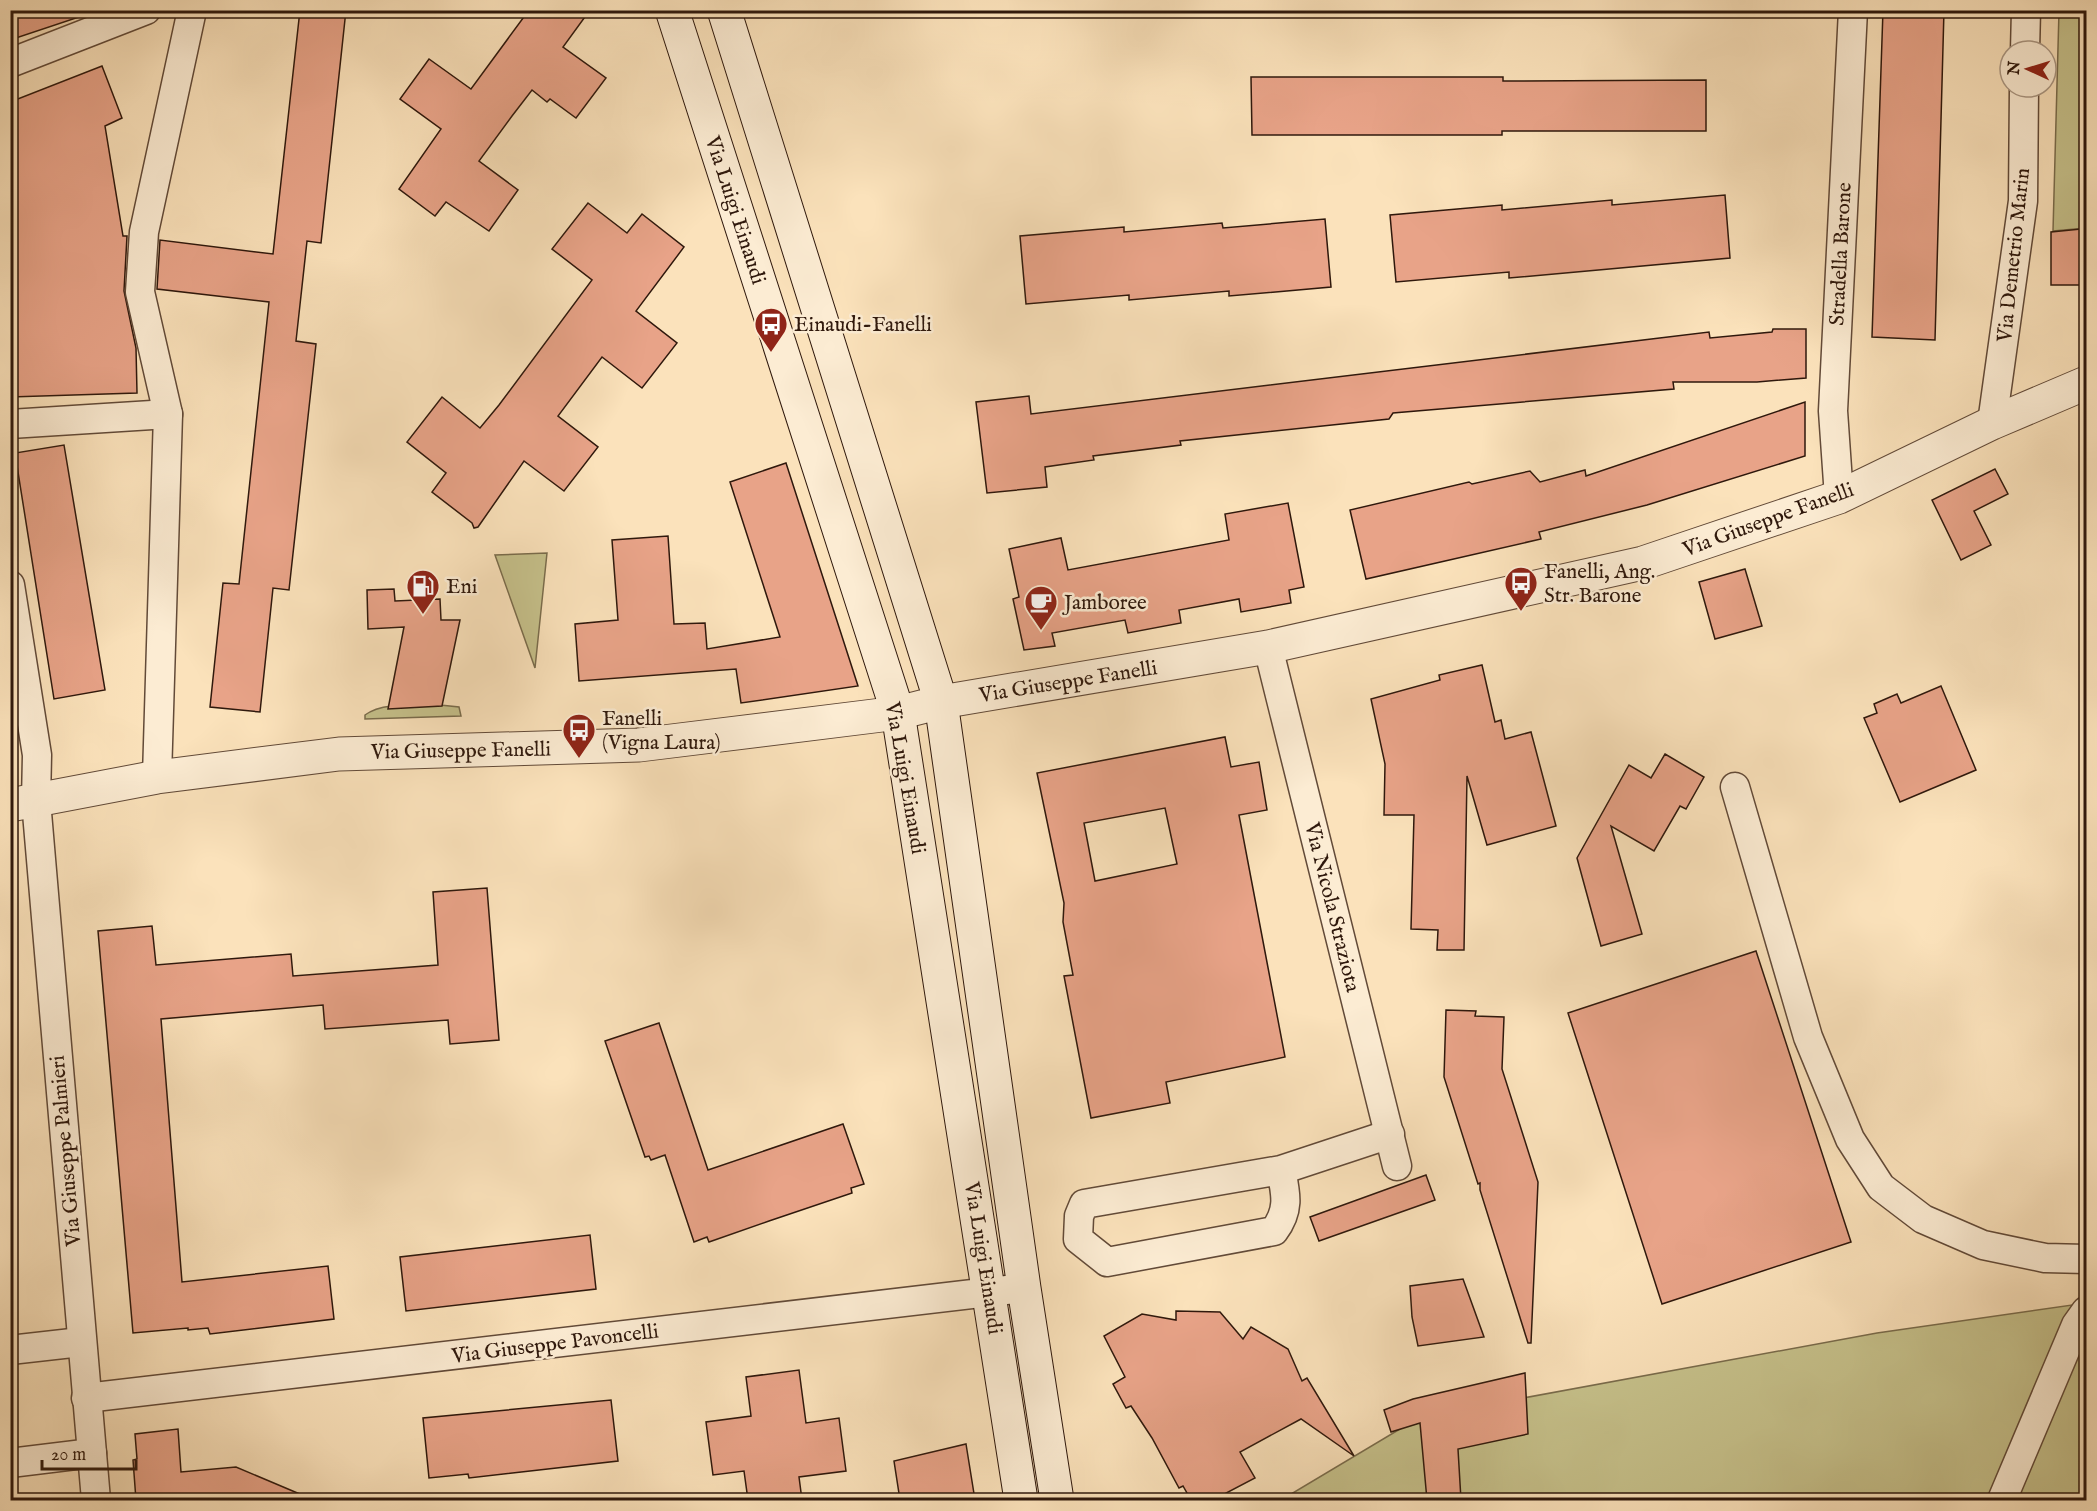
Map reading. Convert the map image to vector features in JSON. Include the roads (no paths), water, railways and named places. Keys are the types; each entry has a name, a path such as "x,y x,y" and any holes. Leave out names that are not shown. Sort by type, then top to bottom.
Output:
{"main road":[{"name":"Via Luigi Einaudi","path":"672,10 898,713 1021,1500"},
{"name":"Via Luigi Einaudi","path":"724,10 941,702 1023,1288 1057,1500"},
{"name":"Via Giuseppe Fanelli","path":"23,803 157,777 339,754 639,746 898,713 941,702 1268,647 1419,611 1643,564 1839,497 1992,423 2086,382"}],"street":[{"path":"10,63 146,10"},
{"path":"157,777 168,414 140,292 144,232 192,10"},
{"name":"Stradella Barone","path":"1839,497 1833,411 1853,10"},
{"path":"2025,39 2026,10"},
{"name":"Via Demetrio Marin","path":"1992,423 2023,201 2025,99"},
{"path":"10,424 168,414"},
{"name":"Via Giuseppe Palmieri","path":"10,585 37,755 23,803 96,1500"},
{"name":"Via Nicola Straziota","path":"1268,647 1397,1166"},
{"path":"1735,787 1808,1037 1850,1139 1881,1187 1923,1219 1983,1245 2045,1258 2086,1259"},
{"path":"1281,1170 1286,1191 1284,1218 1274,1231 1107,1262 1078,1239 1079,1216 1084,1204 1281,1170 1390,1134"},
{"name":"Via Giuseppe Pavoncelli","path":"86,1398 1023,1288"},
{"path":"2002,1500 2076,1325 2086,1311"},
{"path":"10,1350 81,1342"},
{"path":"10,1463 92,1453"}],"place":[{"name":"Einaudi-Fanelli","path":"771,353"},
{"name":"Fanelli, Ang. Str. Barone","path":"1521,612"},
{"name":"Eni","path":"423,615"},
{"name":"Jamboree","path":"1041,631"},
{"name":"Fanelli (Vigna Laura)","path":"579,759"}]}
